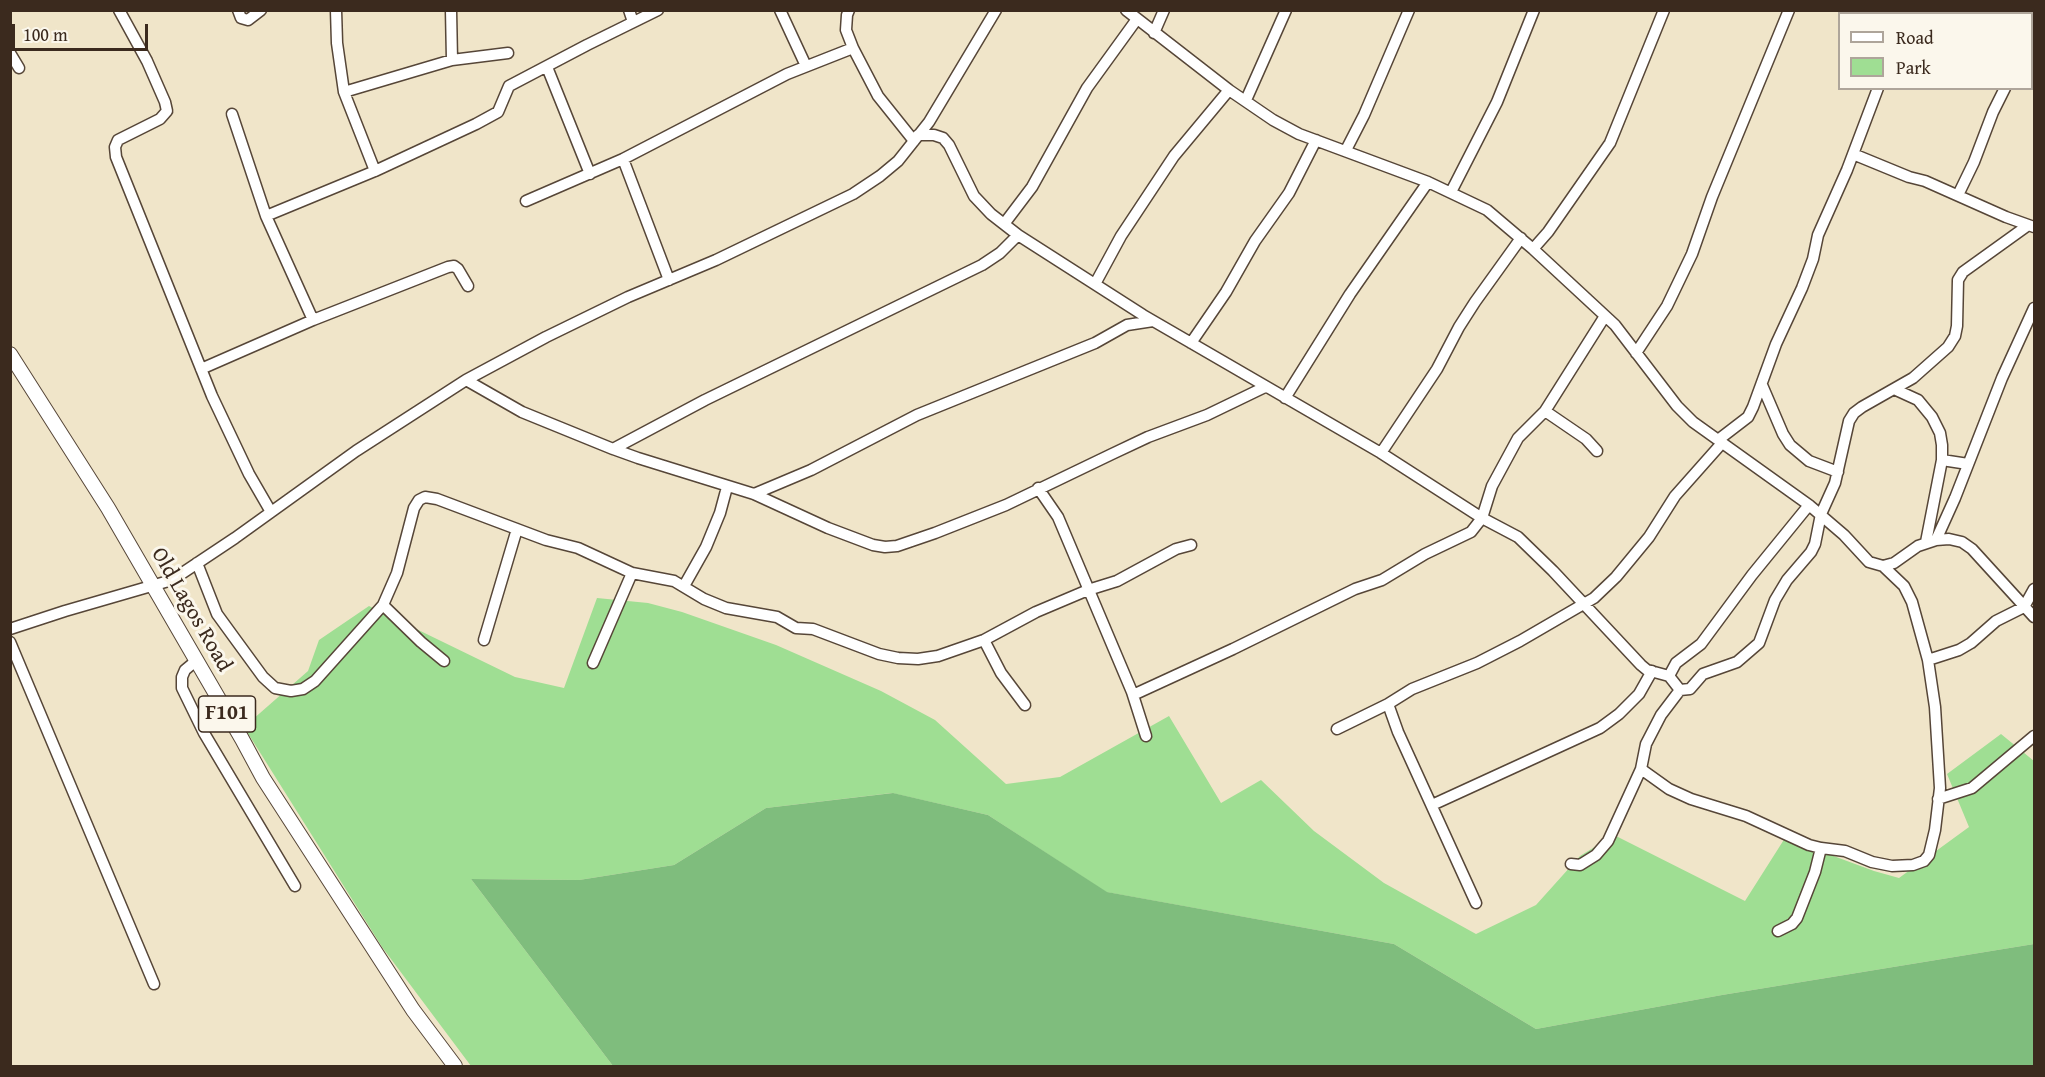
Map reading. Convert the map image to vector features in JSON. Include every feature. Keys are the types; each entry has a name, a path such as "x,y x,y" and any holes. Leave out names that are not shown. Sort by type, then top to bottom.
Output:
{"main road":[{"name":"Old Lagos Road","path":"10,354 108,508 263,778 413,1010 455,1066"}],"street":[{"path":"119,10 147,61 167,111 160,119 118,140 114,147 116,157 201,369 249,474 271,512"},
{"path":"238,10 241,18 248,20 261,10"},
{"path":"336,10 337,43 344,92 375,171"},
{"path":"451,10 452,60"},
{"path":"629,10 633,22"},
{"path":"266,216 375,171 476,124 498,112 509,87 658,10"},
{"path":"780,10 806,66"},
{"path":"849,10 846,30 878,96 916,138"},
{"path":"10,629 172,580 356,451 466,380 546,336 628,297 716,260 853,194 898,160 929,122 996,10"},
{"path":"1126,10 1229,90 1273,120 1316,140 1428,182 1487,210 1521,238 1615,325 1677,406 1693,422 1821,514 1869,562 1884,566 1904,586 1912,602 1928,660 1935,707 1940,788 1935,830 1929,855 1924,861 1913,865 1892,866 1872,862 1845,851 1821,848 1794,839 1746,816 1691,799 1670,789 1641,769"},
{"path":"1154,33 1164,10"},
{"path":"1246,100 1286,10"},
{"path":"1346,150 1364,115 1409,10"},
{"path":"1450,192 1497,102 1534,10"},
{"path":"1533,249 1610,143 1664,10"},
{"path":"1636,353 1667,306 1692,254 1712,197 1789,10"},
{"path":"1004,224 1032,187 1088,88 1137,20"},
{"path":"526,201 623,159 787,74 853,48"},
{"path":"10,53 19,68"},
{"path":"344,92 452,60 508,53"},
{"path":"547,66 590,174"},
{"path":"1095,284 1121,236 1174,156 1229,90"},
{"path":"1337,729 1388,704 1412,689 1460,671 1512,645 1594,598 1616,577 1649,537 1684,484 1720,442 1748,417 1776,344 1802,288 1813,259 1818,236 1877,90"},
{"path":"1958,195 1974,162 1992,112 2004,90"},
{"path":"232,114 266,216 313,320"},
{"path":"916,138 934,135 943,138 949,145 974,196 991,214 1018,236 1152,321 1381,453 1482,518 1518,537 1641,665 1669,676 1680,690"},
{"path":"1191,343 1226,292 1255,241 1289,193 1316,140"},
{"path":"1853,154 2031,226"},
{"path":"623,159 669,280"},
{"path":"1285,398 1350,294 1428,182"},
{"path":"1571,864 1580,865 1596,855 1608,841 1641,769 1649,738 1661,715 1680,690 1690,689 1703,675 1737,662 1759,643 1775,600 1787,580 1811,552 1819,530 1821,514 1835,483 1849,421 1854,413 1913,378 1948,347 1955,336 1957,326 1958,280 1963,272 2031,226"},
{"path":"613,449 705,400 974,270 1000,253 1018,236"},
{"path":"1381,453 1437,369 1475,302 1521,238"},
{"path":"201,369 313,320 454,266 468,286"},
{"path":"1127,326 1133,308"},
{"path":"1931,541 1968,464 2002,378 2034,308"},
{"path":"1133,695 1355,589 1397,573 1425,554 1471,532 1482,518 1492,486 1509,452 1518,438 1545,411 1605,315"},
{"path":"754,494 780,485 918,415 1095,343 1127,326 1152,321"},
{"path":"466,380 522,412 613,449 754,494 828,528 885,547 897,546 1006,505 1148,437 1208,415 1265,387"},
{"path":"1762,385 1790,445 1809,461 1838,472"},
{"path":"1894,389 1918,400 1932,417 1940,433 1942,460 1931,541"},
{"path":"1545,411 1586,440 1597,451"},
{"path":"1942,460 1968,464"},
{"path":"774,502 780,485"},
{"path":"684,586 706,547 720,513 727,487"},
{"path":"1038,488 1058,517 1133,695 1146,736"},
{"path":"197,563 217,614 232,636 263,677 275,688 291,691 303,689 319,677 383,605 397,573 414,508 419,500 425,497 437,499 546,540 578,548 632,573 663,578 684,586 704,599 726,608 777,617 796,628 813,629 879,654 898,658 918,659 938,656 984,640 1036,612 1088,590 1117,581 1176,549 1191,545"},
{"path":"1669,676 1676,663 1701,645 1752,575 1809,505"},
{"path":"484,640 517,529"},
{"path":"1884,566 1894,563 1931,541 1949,539 1962,542 1972,549 2034,617"},
{"path":"593,663 632,573"},
{"path":"1928,660 1959,650 1971,643 1996,621 2024,607 2034,589"},
{"path":"383,605 444,661"},
{"path":"984,640 1001,673 1025,705"},
{"path":"10,642 154,984"},
{"path":"197,660 185,670 182,677 185,696 204,733 295,886"},
{"path":"1432,805 1600,728 1619,714 1639,694 1653,671"},
{"path":"1388,704 1398,732 1476,903"},
{"path":"1938,799 1972,788 2034,736"},
{"path":"1778,931 1792,924 1797,918 1815,872 1821,848"}],"green space":[{"path":"597,598 648,603 682,612 776,645 881,691 935,720 1006,784 1060,777 1169,716 1221,803 1261,780 1314,831 1384,883 1476,934 1536,905 1580,856 1614,835 1745,901 1785,838 1899,878 1969,827 1947,774 2001,734 2034,761 2034,944 1722,995 1536,1029 1394,944 1106,892 988,815 892,793 766,808 674,865 579,880 471,879 613,1066 471,1066 382,947 244,727 308,671 319,640 369,606 515,677 564,688"},
{"path":"893,793 988,815 1107,892 1394,944 1536,1029 1722,995 2034,944 2034,1066 613,1066 471,879 579,880 674,865 766,808"}]}
